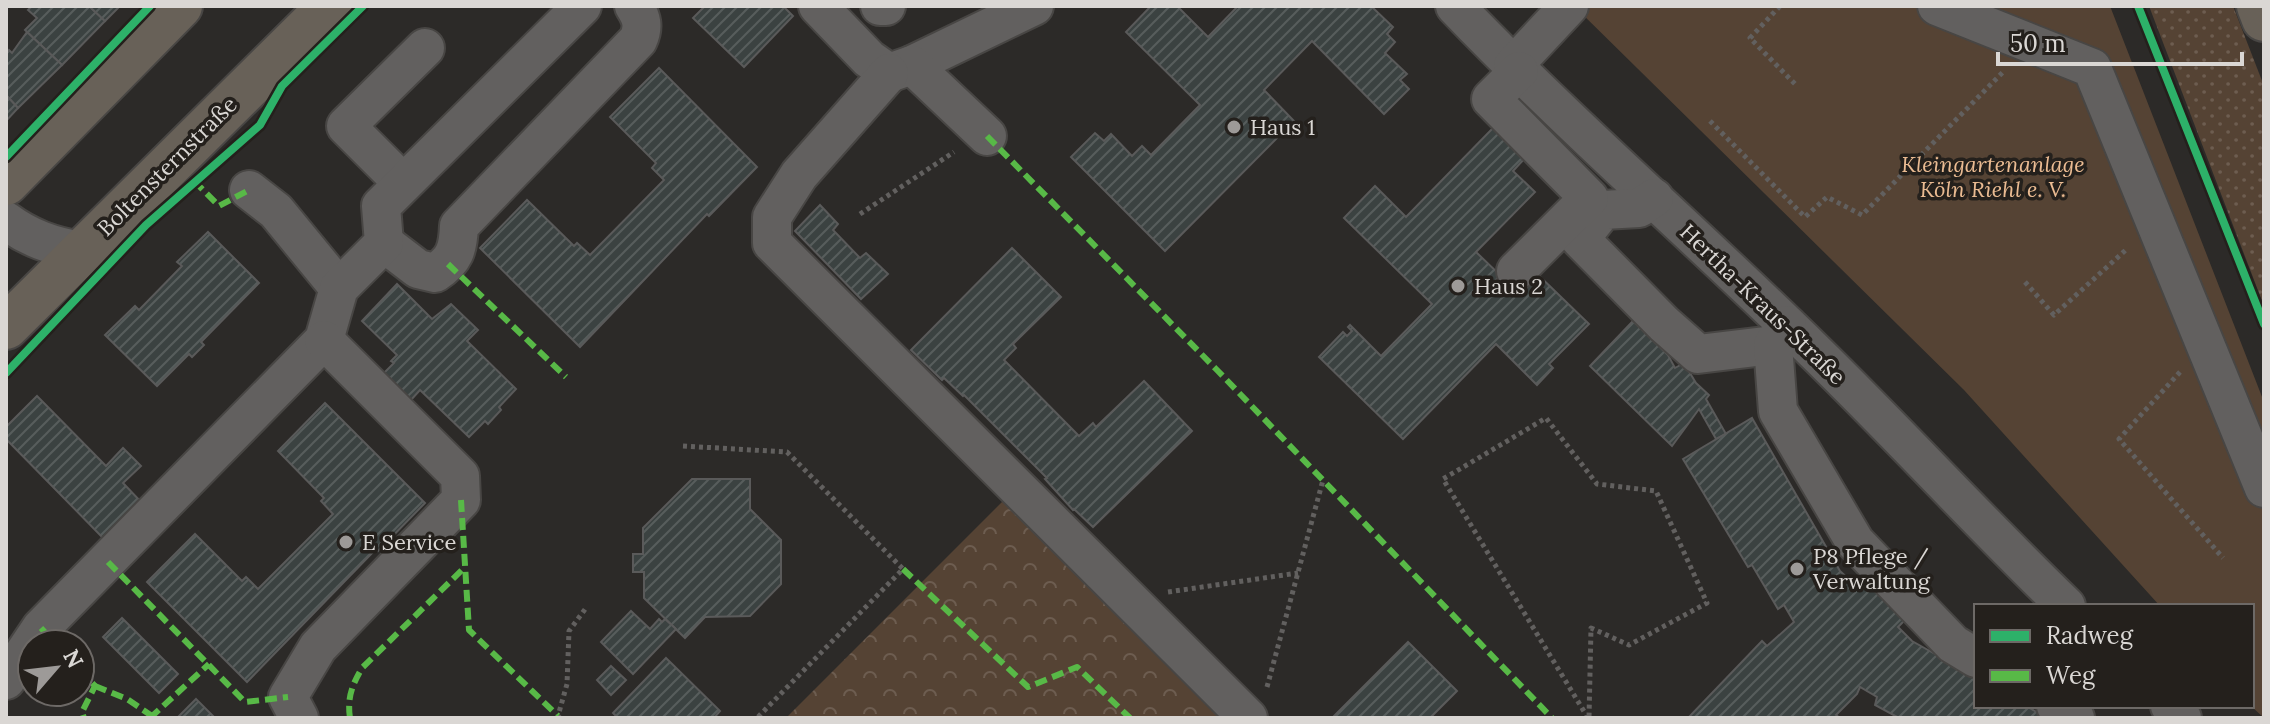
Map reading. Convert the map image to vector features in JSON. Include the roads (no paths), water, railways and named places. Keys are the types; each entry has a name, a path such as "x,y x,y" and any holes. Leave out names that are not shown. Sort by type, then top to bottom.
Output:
{"main road":[{"path":"6,183 180,6"},
{"name":"Boltensternstraße","path":"6,327 330,6"},
{"path":"2259,6 2264,19"},
{"path":"6,289 10,295 6,315"}],"street":[{"path":"582,6 381,206 384,243 418,269 435,273 448,264 457,252 459,226 638,40 643,30 634,6"},
{"path":"818,6 869,59 900,69 987,136"},
{"path":"880,6 886,6"},
{"path":"1034,6 900,69 799,175 772,217 772,243 1128,598 1257,704"},
{"name":"Hertha-Kraus-Straße","path":"1455,6 1654,198 1780,335 2064,604"},
{"path":"1516,271 1589,198 1491,99 1569,6"},
{"path":"1937,6 2092,68 2264,488"},
{"path":"403,183 346,126 425,48"},
{"path":"249,190 276,211 339,288"},
{"path":"1654,198 1639,208 1603,210 1580,239 1698,354 1780,335 1778,411 1855,542 1953,644 1974,657"},
{"path":"6,221 50,245 81,251"},
{"path":"6,680 41,628 324,340 339,288 384,243"},
{"path":"299,718 288,697 318,647 461,500 460,476 324,340"}],"place":[{"name":"Haus 1","path":"1234,127"},
{"name":"Haus 2","path":"1458,286"},
{"name":"E Service","path":"346,542"},
{"name":"P8 Pflege / Verwaltung","path":"1797,569"}],"park label":[{"name":"Kleingartenanlage Köln Riehl e. V.","path":"1993,176"}]}
